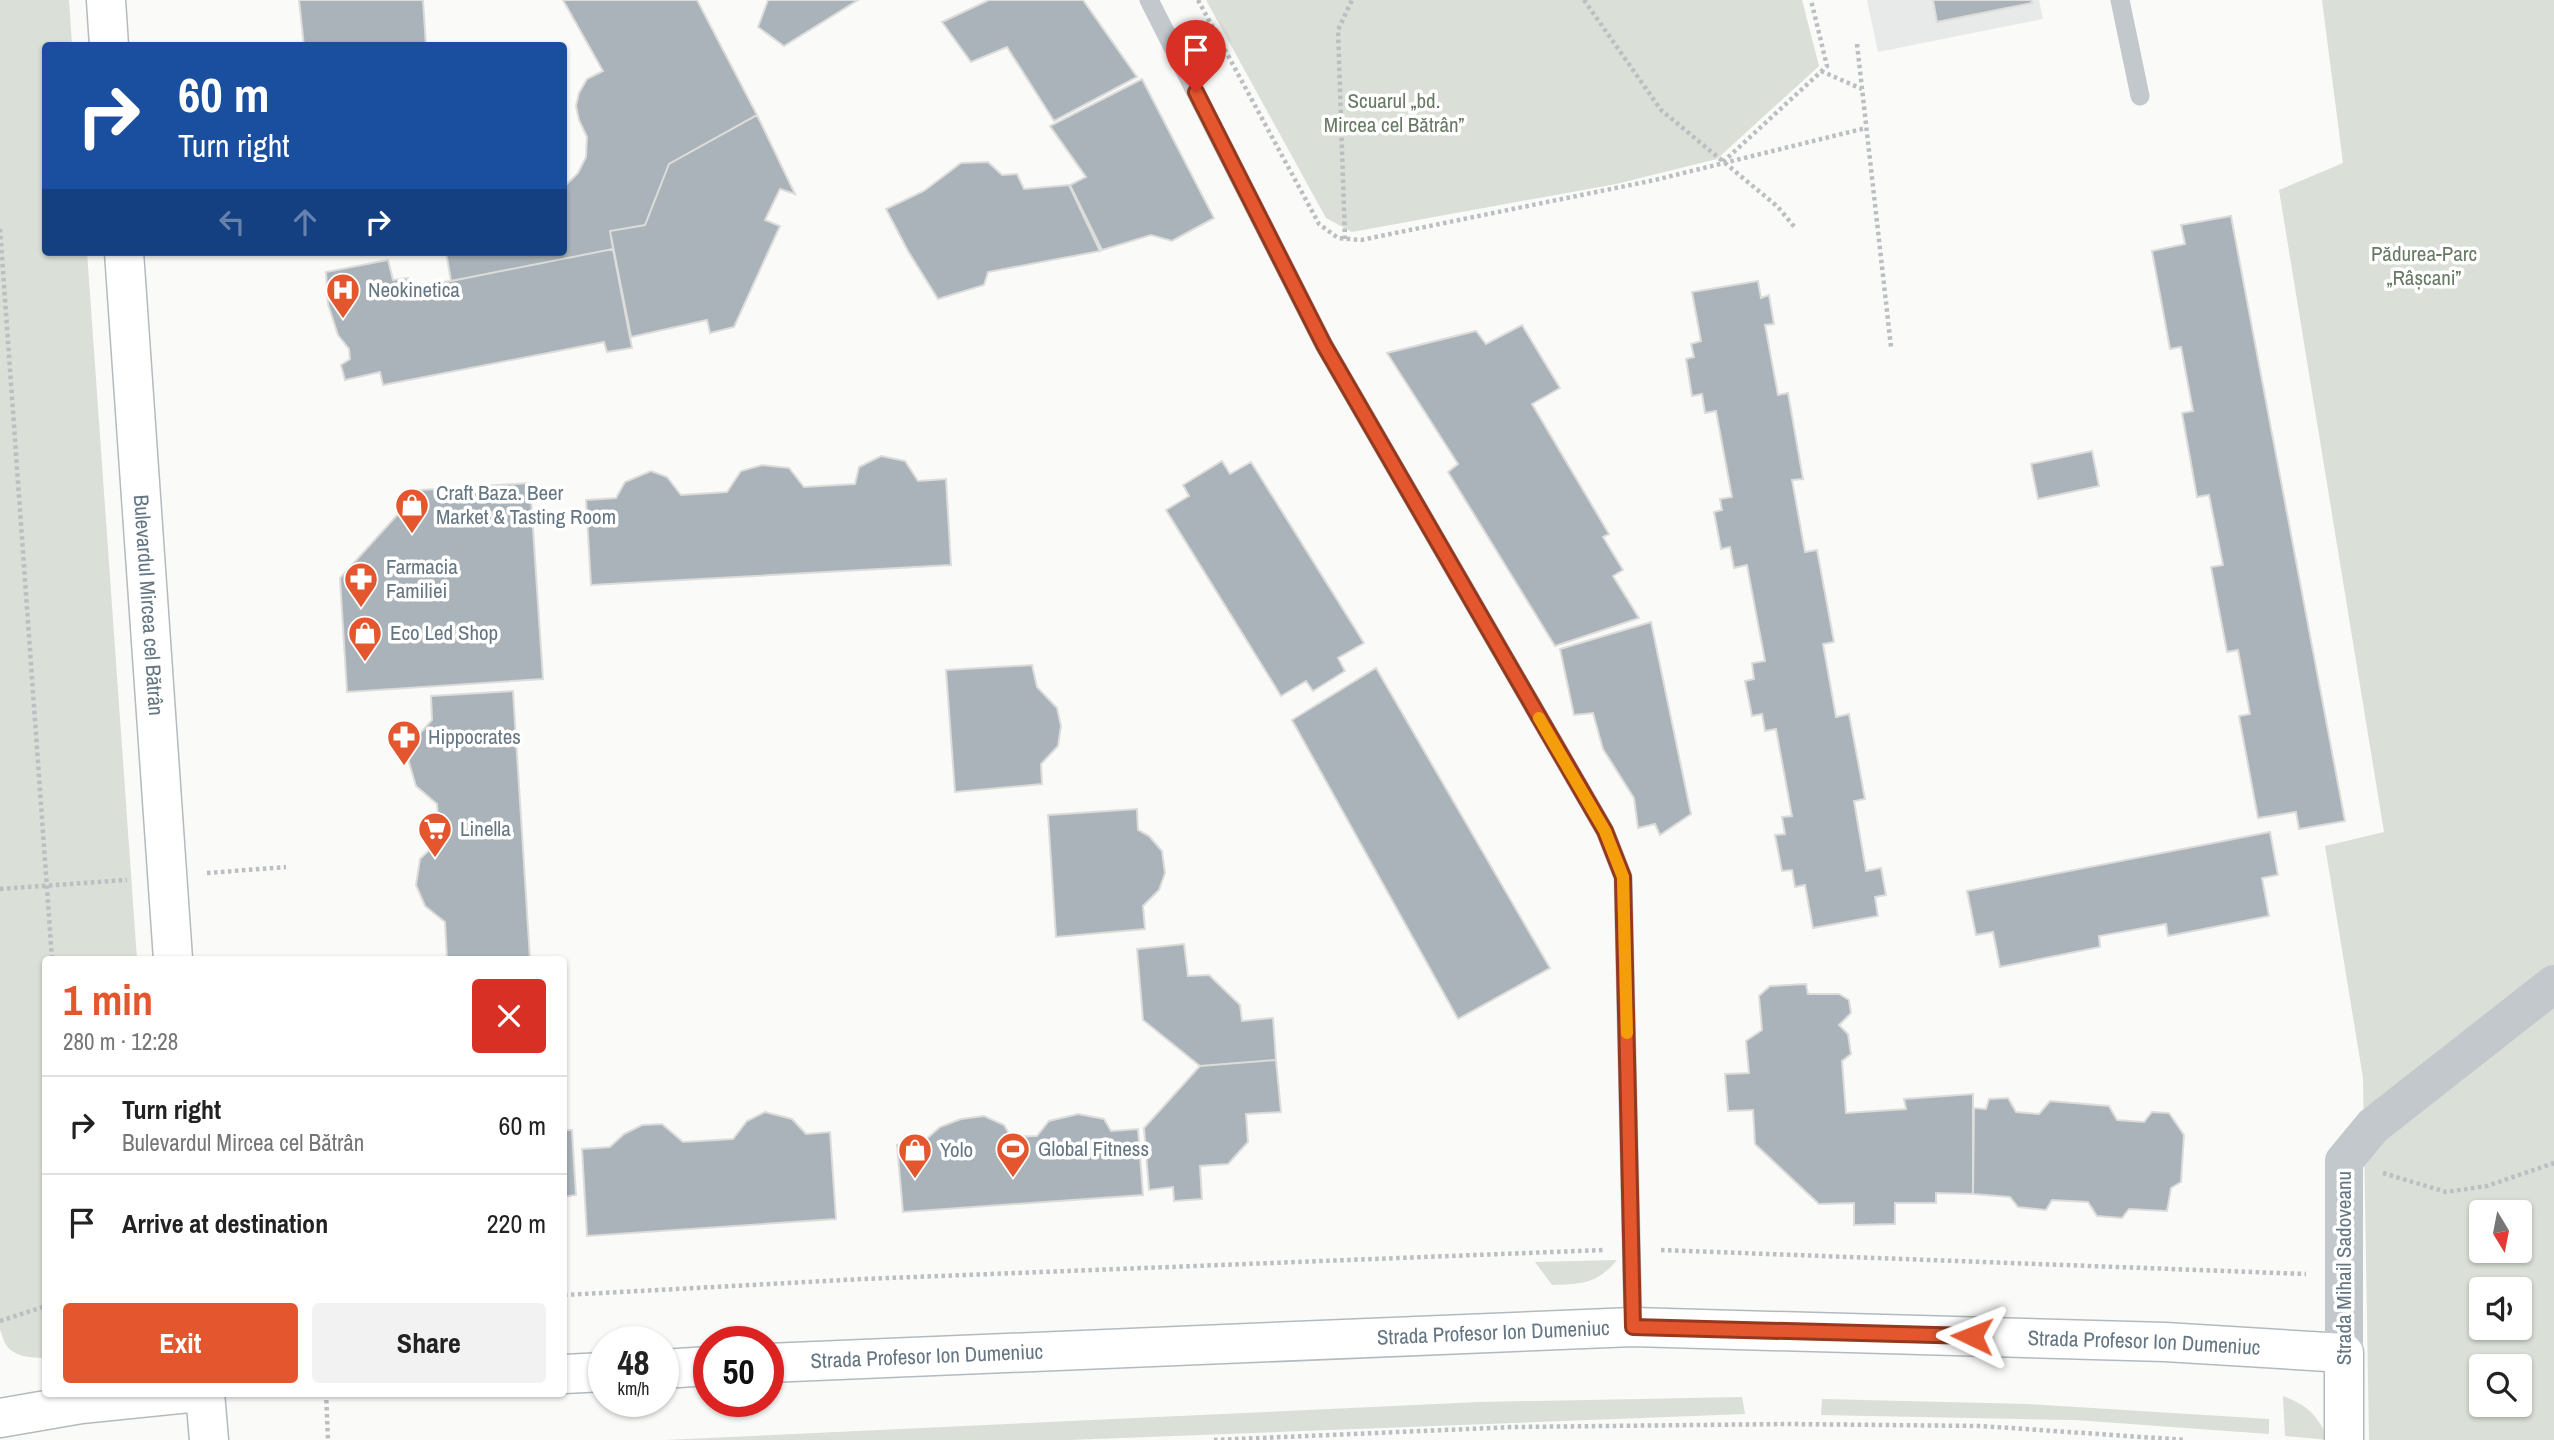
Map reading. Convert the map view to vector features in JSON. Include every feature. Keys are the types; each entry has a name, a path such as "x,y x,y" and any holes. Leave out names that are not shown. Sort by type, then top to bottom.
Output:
{"main road":[{"path":"106,0 109,42"},
{"name":"Bulevardul Mircea cel Bătrân","path":"124,256 173,956"},
{"name":"Strada Profesor Ion Dumeniuc","path":"784,1362 1633,1327 2165,1342 2344,1353"},
{"name":"Strada Mihail Sadoveanu","path":"2344,1353 2344,1440"},
{"path":"567,1374 588,1373"},
{"path":"0,1418 81,1404 149,1397"},
{"path":"205,1397 209,1440"}],"street":[{"name":"Strada Mihail Sadoveanu","path":"2344,1353 2344,1161 2373,1126 2554,984"}],"lane":[{"path":"1149,0 1324,345 1605,831 1623,877 1633,1327"},
{"path":"2120,0 2140,96"}],"path":[{"path":"1198,0 1319,223 1338,238 1361,240 1655,180 1866,128"},
{"path":"1345,239 1338,30 1352,0"},
{"path":"1584,0 1661,110 1778,207 1796,229"},
{"path":"1723,162 1826,66 1811,0"},
{"path":"1857,44 1891,348"},
{"path":"1821,71 1862,89"},
{"path":"0,229 52,956"},
{"path":"202,874 286,867"},
{"path":"0,889 131,880"},
{"path":"2344,1161 2446,1192 2487,1186 2554,1163"},
{"path":"567,1295 891,1278 1631,1249 2309,1274"},
{"path":"0,1321 42,1307"},
{"path":"326,1397 328,1440"},
{"path":"1214,1440 1514,1426 1787,1424 1981,1426 2186,1440"}],"shaded area":[{"path":"1867,0 2039,0 2043,19 1878,52"}],"green space":[{"path":"0,0 69,0 72,42 42,42 42,256 87,256 137,956 42,956 42,1358 19,1355 10,1350 0,1330"},
{"name":"Scuarul „bd. Mircea cel Bătrân”","path":"1206,0 1802,0 1819,66 1717,159 1616,184 1352,232 1326,218"},
{"name":"Pădurea-Parc „Râșcani”","path":"2322,0 2554,0 2554,1440 2369,1440 2363,1078 2325,846 2384,832 2279,190 2343,163"},
{"path":"1617,1260 1596,1278 1572,1284 1552,1285 1535,1262"},
{"path":"2283,1396 2311,1412 2329,1440 2285,1436"},
{"path":"1742,1397 1745,1414 1069,1440 665,1440 1479,1402"},
{"path":"1822,1399 2027,1404 2269,1419 2269,1434 2075,1420 1821,1415"}],"building":[{"path":"299,0 423,0 426,42 304,42"},
{"path":"563,0 697,0 757,115 669,164 645,225 610,231 613,249 451,281 447,256 567,256 567,184 578,173 586,157 587,137 576,106 579,93 587,79 603,71"},
{"path":"768,0 858,0 784,46 758,27"},
{"path":"989,0 1083,0 1137,77 1054,121 1007,47 971,62 942,22"},
{"path":"1933,0 2031,0 2032,3 1937,22"},
{"path":"1142,79 1214,218 1172,241 1151,235 1102,250 1070,185 1086,177 1050,126"},
{"path":"757,115 795,194 780,189 765,220 780,226 734,327 710,333 707,320 631,337 610,231 645,225 669,164"},
{"path":"988,162 1002,175 1017,174 1024,189 1069,185 1100,251 988,272 984,285 938,299 886,209 924,191 961,163"},
{"path":"2231,216 2345,821 2299,829 2296,812 2258,818 2239,716 2250,714 2238,650 2227,652 2211,567 2223,565 2209,495 2197,497 2182,413 2193,411 2181,347 2170,349 2152,251 2185,244 2181,225"},
{"path":"613,249 632,348 607,352 604,342 383,385 380,372 345,380 341,365 350,359 349,349 338,335 328,304 326,272 388,260 393,280 408,278 411,286 451,281"},
{"path":"1758,281 1761,298 1769,295 1774,324 1765,325 1778,395 1788,393 1803,479 1792,480 1805,552 1817,550 1834,642 1823,644 1836,717 1849,714 1865,799 1854,801 1866,871 1881,868 1886,895 1875,897 1878,916 1813,928 1805,885 1795,887 1792,870 1782,871 1775,835 1785,834 1782,817 1792,816 1776,729 1765,731 1762,714 1752,716 1745,681 1754,679 1752,663 1765,661 1747,565 1734,568 1730,547 1721,549 1714,512 1722,510 1720,499 1732,497 1716,411 1705,413 1702,394 1692,396 1686,359 1694,357 1691,344 1701,341 1692,292"},
{"path":"1522,325 1560,388 1532,404 1609,534 1603,537 1623,570 1613,576 1639,618 1555,646 1448,472 1458,464 1387,353 1476,331 1486,344"},
{"path":"2092,451 2099,486 2038,499 2031,464"},
{"path":"881,456 905,461 918,481 946,479 951,565 591,585 586,500 616,498 625,482 651,471 667,477 681,495 727,492 741,471 762,465 789,468 804,487 855,484 859,467"},
{"path":"1222,461 1230,474 1251,462 1364,643 1338,658 1345,671 1313,691 1306,681 1281,696 1166,510 1189,496 1183,485"},
{"path":"530,483 543,679 347,692 340,578 420,490"},
{"path":"1651,622 1691,814 1660,835 1655,824 1638,828 1634,798 1603,749 1593,713 1574,715 1560,649"},
{"path":"1032,665 1037,687 1057,708 1061,726 1058,746 1041,764 1042,784 955,792 946,670"},
{"path":"1376,668 1550,968 1458,1019 1292,720"},
{"path":"513,691 530,956 447,956 445,922 425,906 416,885 420,859 440,840 437,804 416,786 408,759 416,738 432,720 431,696"},
{"path":"1137,809 1138,830 1149,836 1162,851 1165,873 1159,890 1143,906 1145,929 1056,937 1048,815"},
{"path":"2270,832 2278,875 2262,878 2269,916 2168,936 2166,924 2099,936 2100,947 2000,967 1993,932 1976,935 1967,891"},
{"path":"1184,944 1188,976 1209,975 1240,1005 1242,1021 1273,1018 1276,1060 1200,1066 1143,1020 1137,949"},
{"path":"1806,984 1808,994 1839,994 1849,1000 1851,1013 1839,1025 1848,1034 1851,1054 1842,1061 1846,1113 1906,1109 1904,1099 1973,1094 1973,1194 1936,1193 1936,1203 1895,1203 1895,1224 1854,1225 1854,1203 1819,1204 1755,1144 1753,1110 1728,1111 1725,1074 1749,1073 1746,1041 1762,1030 1759,996 1770,986"},
{"path":"1276,1060 1281,1112 1246,1114 1248,1142 1228,1164 1200,1166 1202,1199 1174,1201 1173,1187 1149,1190 1144,1128 1200,1066"},
{"path":"2008,1098 2016,1112 2039,1114 2050,1101 2109,1106 2117,1120 2144,1122 2152,1112 2169,1113 2184,1135 2181,1182 2171,1188 2167,1211 2129,1209 2122,1218 2097,1216 2088,1202 2052,1200 2046,1210 2018,1207 2010,1197 1973,1194 1974,1108 1986,1109 1989,1099"},
{"path":"765,1112 792,1119 806,1134 830,1132 836,1219 587,1236 582,1149 610,1147 624,1134 642,1125 662,1124 683,1142 733,1139 747,1121"},
{"path":"1078,1114 1104,1119 1111,1131 1138,1129 1143,1195 903,1212 897,1145 922,1143 940,1127 961,1119 984,1116 1004,1125 1011,1137 1037,1136 1049,1121"},
{"path":"567,1130 572,1130 576,1195 567,1196"}],"slow traffic":[{"path":"1539,718 1605,831 1623,877 1627,1033"}],"place":[{"name":"Neokinetica","path":"343,320"},
{"name":"Craft Baza. Beer Market & Tasting Room","path":"412,535"},
{"name":"Farmacia Familiei","path":"361,609"},
{"name":"Eco Led Shop","path":"365,663"},
{"name":"Hippocrates","path":"404,767"},
{"name":"Linella","path":"435,859"},
{"name":"Global Fitness","path":"1013,1179"},
{"name":"Yolo","path":"915,1180"}],"route":[{"path":"1196,92 1324,345 1605,831 1623,877 1633,1327 1972,1336"}]}
